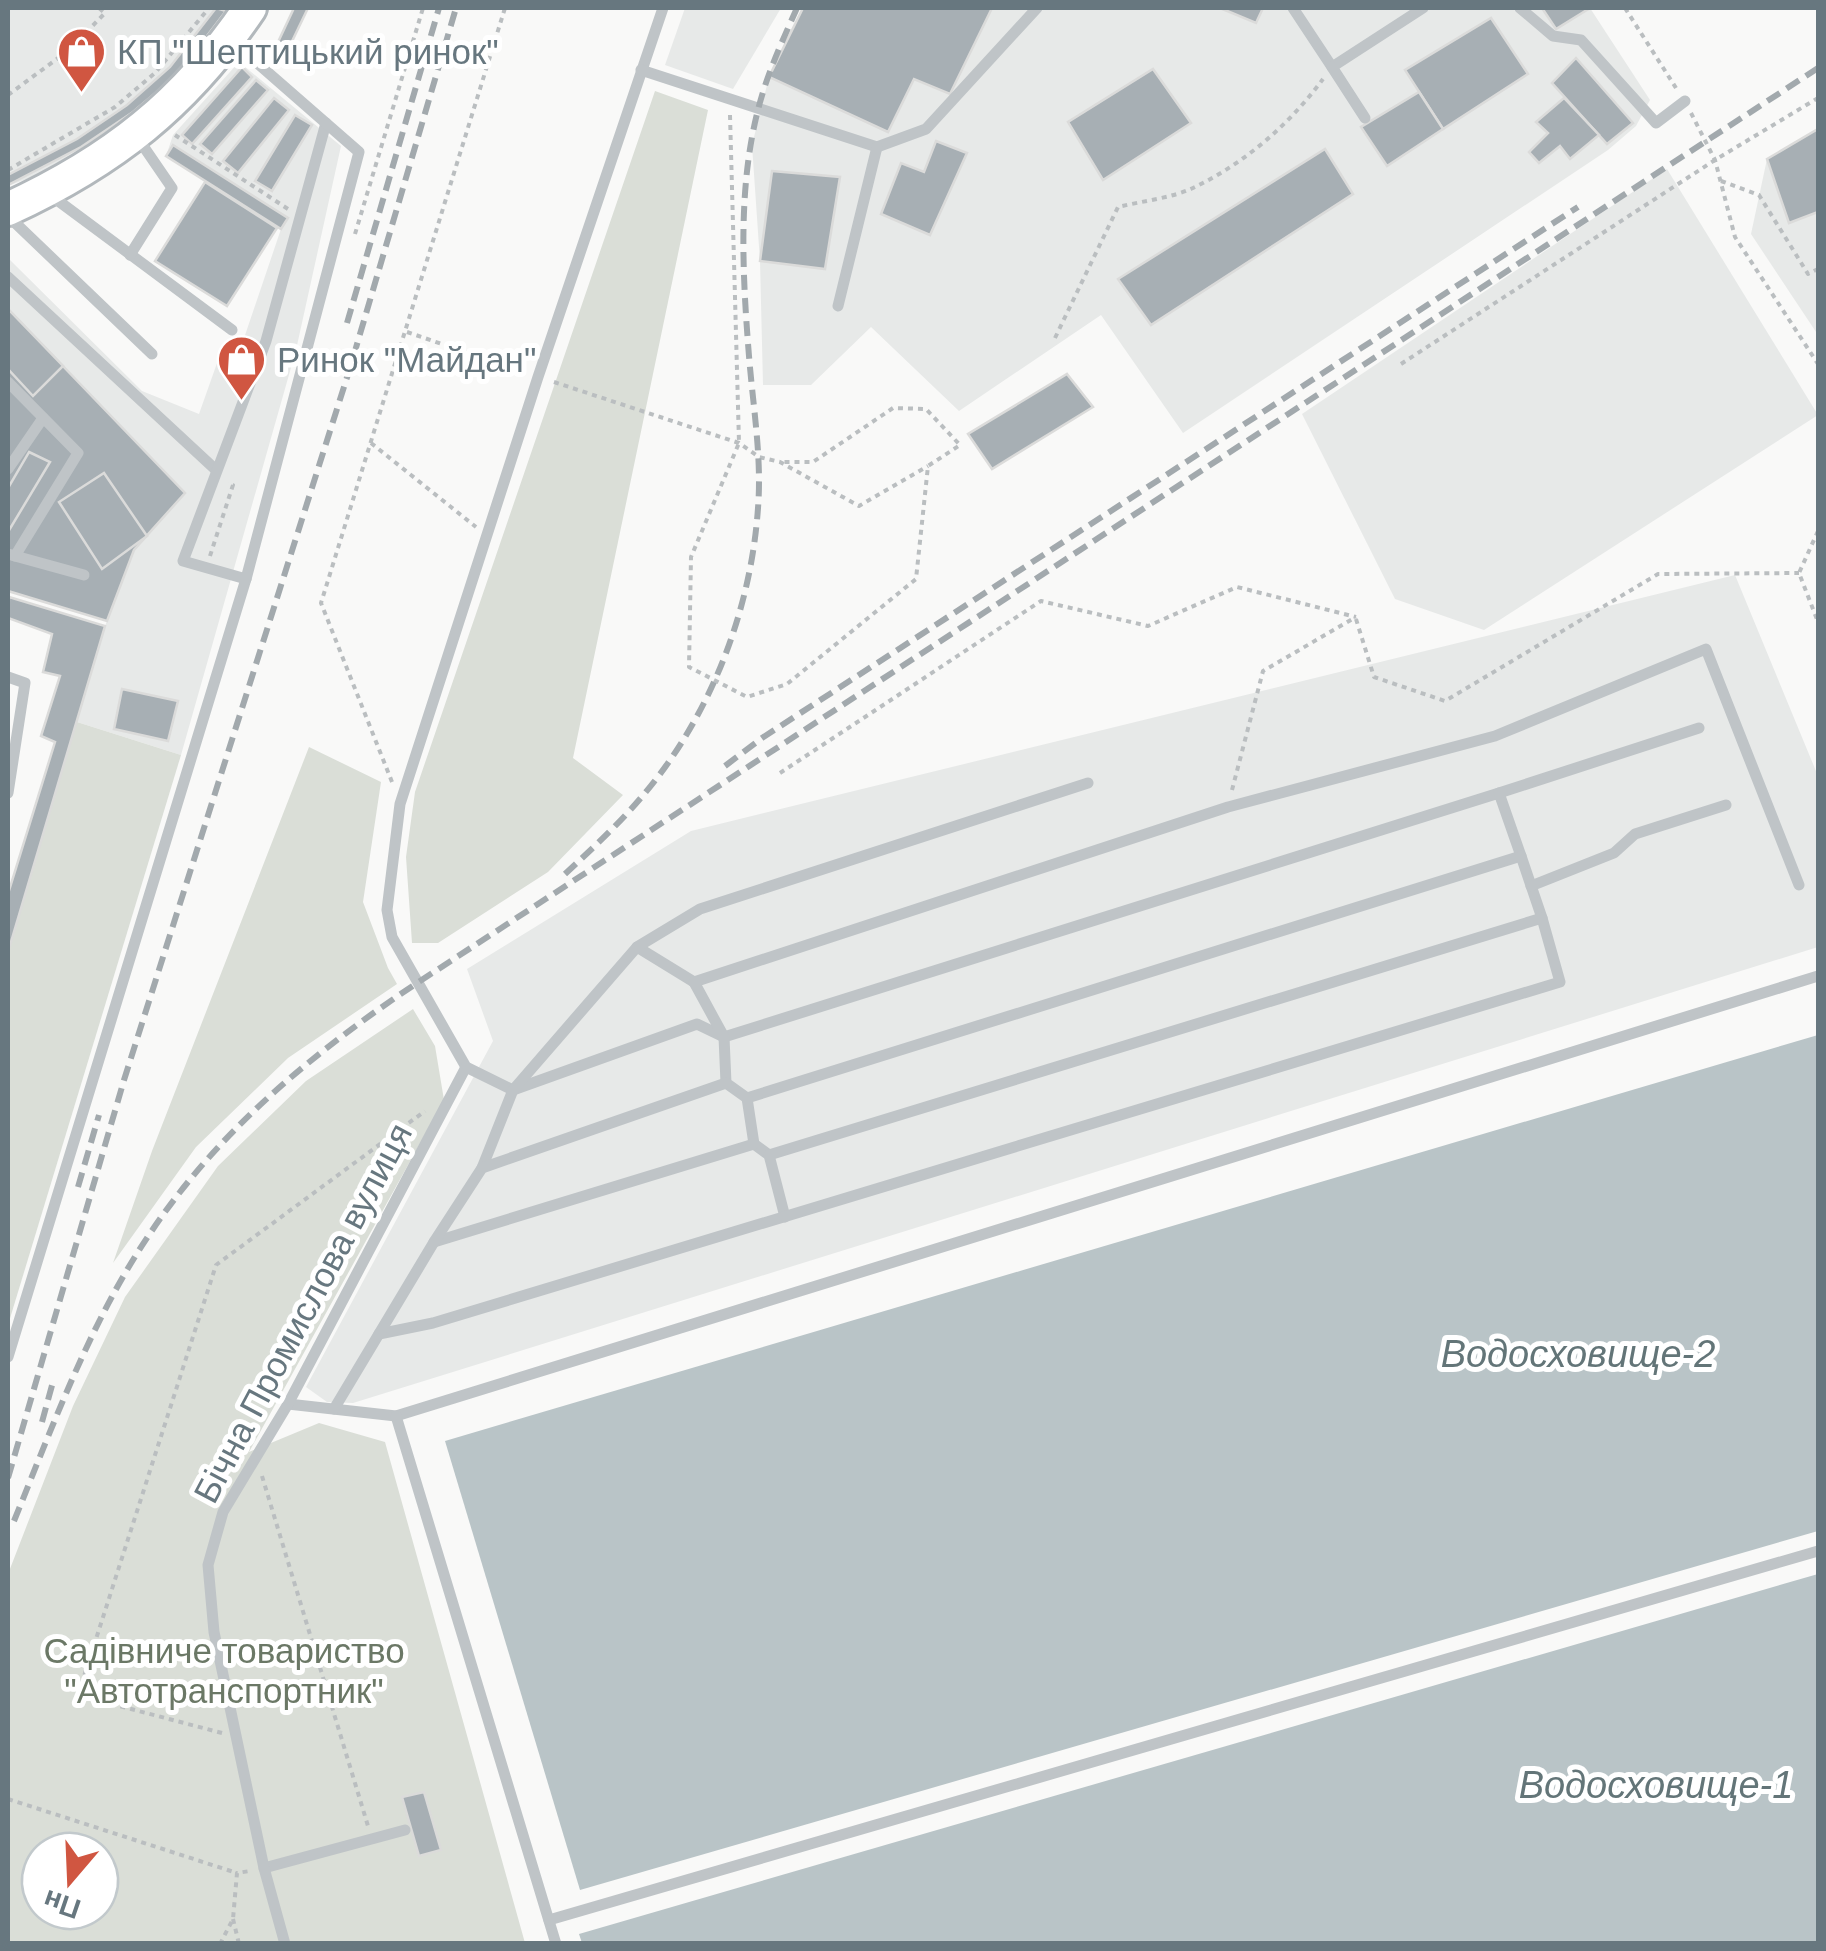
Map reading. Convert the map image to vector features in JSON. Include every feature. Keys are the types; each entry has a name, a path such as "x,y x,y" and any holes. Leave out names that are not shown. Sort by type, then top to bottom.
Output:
{"street":[{"path":"8,213 152,132 250,8"}],"lane":[{"path":"663,8 400,804 387,910 392,937 466,1067 513,1090 697,1024 724,1037 1700,728"},
{"path":"640,70 877,147 926,129 1037,8"},
{"path":"1293,8 1365,118"},
{"path":"1332,68 1423,8"},
{"path":"1520,8 1553,36 1581,40 1656,123 1685,101"},
{"path":"8,1357 246,579 359,152 229,38"},
{"path":"246,579 182,561 266,341 326,123"},
{"path":"130,255 172,188 152,132"},
{"path":"838,306 877,147"},
{"path":"46,192 232,330"},
{"path":"8,213 152,354"},
{"path":"8,277 216,470"},
{"path":"8,382 78,454 11,555 84,575"},
{"path":"8,468 43,418"},
{"path":"694,982 1228,807 1495,736 1706,649 1799,886"},
{"path":"8,677 26,683 8,793"},
{"path":"334,1410 482,1168 513,1090 638,947 700,910 1088,783"},
{"path":"380,1334 434,1323 1560,982 1499,793"},
{"path":"1531,886 1614,852 1635,834 1726,805"},
{"path":"747,1098 1521,856"},
{"path":"769,1154 1542,918"},
{"path":"638,947 694,982 724,1037 726,1083"},
{"path":"288,1404 396,1416 1818,976"},
{"name":"Бічна Промислова вулиця","path":"285,1944 264,1868 214,1632 208,1565 223,1512 288,1404 466,1067"},
{"path":"726,1083 747,1098 754,1144 769,1154 785,1216"},
{"path":"482,1168 726,1083"},
{"path":"434,1242 754,1144"},
{"path":"396,1416 556,1944"},
{"path":"549,1920 1818,1551"},
{"path":"264,1868 404,1830"}],"path":[{"path":"8,95 69,50 105,13 99,8"},
{"path":"8,170 115,107 155,73 209,8"},
{"path":"356,232 422,8"},
{"path":"400,804 321,603 505,8"},
{"path":"1624,8 1685,101 1715,160 1735,237 1818,364"},
{"path":"1055,338 1118,207 1191,189 1256,149 1302,108 1332,68"},
{"path":"1401,364 1715,160 1818,98"},
{"path":"730,100 739,442 691,556 688,666 747,697 786,684 916,579 928,466"},
{"path":"152,132 279,206 300,214"},
{"path":"1721,181 1760,195 1808,274 1818,270"},
{"path":"405,331 739,442 759,457 780,462 812,462 893,408 926,409 960,445 859,506 780,462"},
{"path":"1809,350 1818,355"},
{"path":"371,442 487,536"},
{"path":"1818,531 1800,574 1818,622"},
{"path":"1356,617 1374,677 1445,701 1658,574 1800,574"},
{"path":"780,773 1041,601 1148,626 1237,587 1356,617"},
{"path":"1228,807 1263,671 1356,617"},
{"path":"237,1737 78,1695 216,1265 428,1108"},
{"path":"257,1458 372,1840"},
{"path":"8,1799 237,1873 264,1868"},
{"path":"237,1873 233,1919 239,1944"},
{"path":"220,1944 233,1919"}],"shaded area":[{"name":"КП \"Шептицький ринок\"","path":"8,8 231,8 181,75 134,115 37,175 8,186"},
{"path":"685,8 781,8 733,89 665,65"},
{"path":"803,8 1590,8 1650,100 1636,126 1608,150 1183,433 1101,315 959,411 871,327 811,385 763,385 752,145 769,77"},
{"name":"Ринок \"Майдан\"","path":"239,62 341,146 296,350 181,755 77,722 105,626 134,550 184,492 8,309 8,258 142,391 199,414 222,349 239,353 281,229 166,156 173,135"},
{"path":"1818,129 1818,335 1751,234 1767,159"},
{"path":"1667,169 1818,415 1484,630 1395,599 1302,414"},
{"path":"1735,575 1818,776 1818,947 353,1403 327,1402 306,1387 493,1041 467,969 691,831"}],"green space":[{"path":"655,91 708,110 573,758 623,795 548,872 438,943 412,943 406,857 415,792"},
{"path":"77,722 181,755 8,1325 8,952"},
{"path":"309,747 381,782 363,902 397,984 288,1058 196,1147 113,1263 152,1151"},
{"name":"Садівниче товариство \"Автотранспортник\"","path":"413,1009 435,1046 444,1100 249,1452 319,1423 385,1442 525,1943 8,1944 8,1574 73,1406 125,1297 218,1166 306,1081"}],"water":[{"name":"Водосховище-2","path":"1818,1035 1818,1531 580,1890 445,1441"},
{"name":"Водосховище-1","path":"1818,1574 1818,1943 582,1943 579,1934"}],"building":[{"path":"216,8 226,11 178,74 133,112 81,147 8,185 8,175 77,139 127,105 170,67"},
{"path":"294,8 308,8 283,60 272,55"},
{"path":"803,8 992,8 950,94 914,79 888,132 769,77"},
{"path":"1220,8 1263,8 1256,23"},
{"path":"1542,8 1590,8 1556,29"},
{"path":"1491,18 1528,74 1443,129 1405,70"},
{"path":"1576,58 1633,123 1607,144 1552,83"},
{"path":"242,67 252,77 192,144 182,135"},
{"path":"1153,69 1191,123 1103,180 1068,122"},
{"path":"256,80 268,90 212,154 200,144"},
{"path":"1419,92 1443,129 1387,166 1361,127"},
{"path":"274,98 289,110 238,173 223,161"},
{"path":"1564,98 1599,135 1570,159 1560,146 1539,163 1529,152 1548,133 1536,122"},
{"path":"295,115 312,125 272,191 255,181"},
{"path":"1818,129 1818,212 1789,223 1767,159"},
{"path":"936,141 967,153 930,235 881,214 901,163 924,172"},
{"path":"173,145 288,218 281,229 166,156"},
{"path":"1325,149 1353,194 1151,325 1118,279"},
{"path":"772,171 840,177 825,269 760,261"},
{"path":"205,182 277,228 227,306 155,261"},
{"path":"8,309 185,493 134,550 107,621 8,591"},
{"path":"8,309 63,366 33,396 8,369"},
{"path":"1067,374 1093,407 992,469 968,434"},
{"path":"29,452 50,462 8,532 8,488"},
{"path":"104,473 147,536 102,569 59,502"},
{"path":"9,597 105,626 8,952 8,894 55,742 41,736 60,676 43,672 52,634 8,618"},
{"path":"122,689 178,701 168,741 114,729"},
{"path":"424,1792 441,1850 419,1856 402,1797"}],"railway":[{"path":"347,323 439,8"},
{"path":"8,1478 124,1080 350,368 456,8"},
{"path":"565,874 626,814 669,762 708,695 737,622 754,546 759,489 745,290 745,190 763,92 797,8"},
{"path":"14,1521 92,1336 151,1232 207,1159 239,1126 342,1036 417,983 1818,68"},
{"path":"725,766 762,738 1578,207"},
{"path":"78,1187 99,1115"},
{"path":"42,1422 54,1378"}],"place":[{"name":"КП \"Шептицький ринок\"","path":"82,94"},
{"name":"Ринок \"Майдан\"","path":"242,402"}]}
